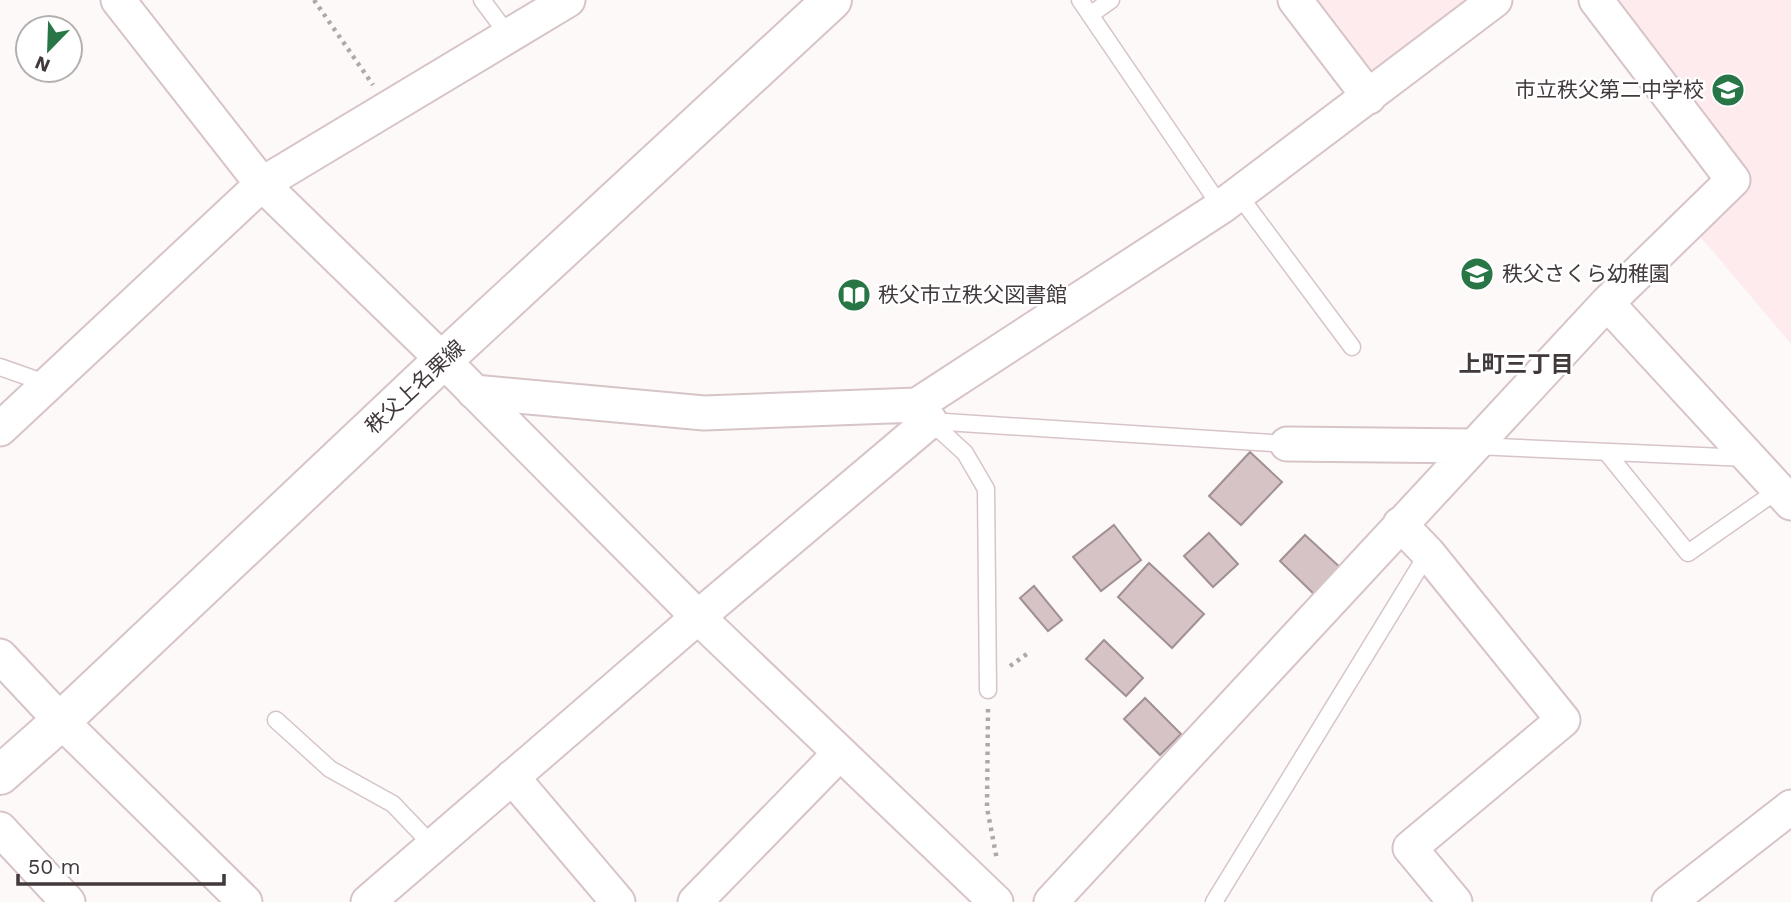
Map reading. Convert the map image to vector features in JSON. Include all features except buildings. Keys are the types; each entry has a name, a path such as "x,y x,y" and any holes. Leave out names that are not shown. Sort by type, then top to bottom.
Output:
{"main road":[{"name":"秩父上名栗線","path":"0,775 832,0"}],"street":[{"path":"118,0 262,184 443,360 698,617 996,902"},
{"path":"0,429 262,184 568,0"},
{"path":"1295,0 1369,97"},
{"path":"368,902 698,617 923,413 1229,200 1495,0"},
{"path":"1051,902 1607,303 1733,180 1596,0"},
{"path":"1607,303 1785,497"},
{"path":"474,392 704,413 923,413"},
{"path":"1287,444 1473,446"},
{"path":"1400,524 1428,553 1563,720 1410,848 1455,902"},
{"path":"0,656 61,721 245,902"},
{"path":"695,902 840,753"},
{"path":"512,777 618,902"},
{"path":"1669,902 1791,807"},
{"path":"0,829 68,902"}],"lane":[{"path":"482,0 509,36"},
{"path":"1080,0 1229,200 1352,347"},
{"path":"1090,15 1111,0"},
{"path":"0,368 48,384"},
{"path":"923,413 1287,444"},
{"path":"923,413 964,453 986,488 988,690"},
{"path":"1473,446 1748,458"},
{"path":"1607,453 1688,553 1785,497"},
{"path":"1214,902 1428,553"},
{"path":"276,720 330,769 393,804 433,846"}],"path":[{"path":"314,0 389,109"},
{"path":"997,862 987,807 988,690 1013,663 1027,654"}],"shaded area":[{"path":"1295,0 1495,0 1369,97"},
{"name":"市立秩父第二中学校","path":"1596,0 1791,0 1791,344 1689,223 1732,180"}],"place":[{"name":"市立秩父第二中学校","path":"1728,90"},
{"name":"秩父さくら幼稚園","path":"1477,274"},
{"name":"秩父市立秩父図書館","path":"854,295"}],"district":[{"name":"上町三丁目","path":"1516,364"}]}
